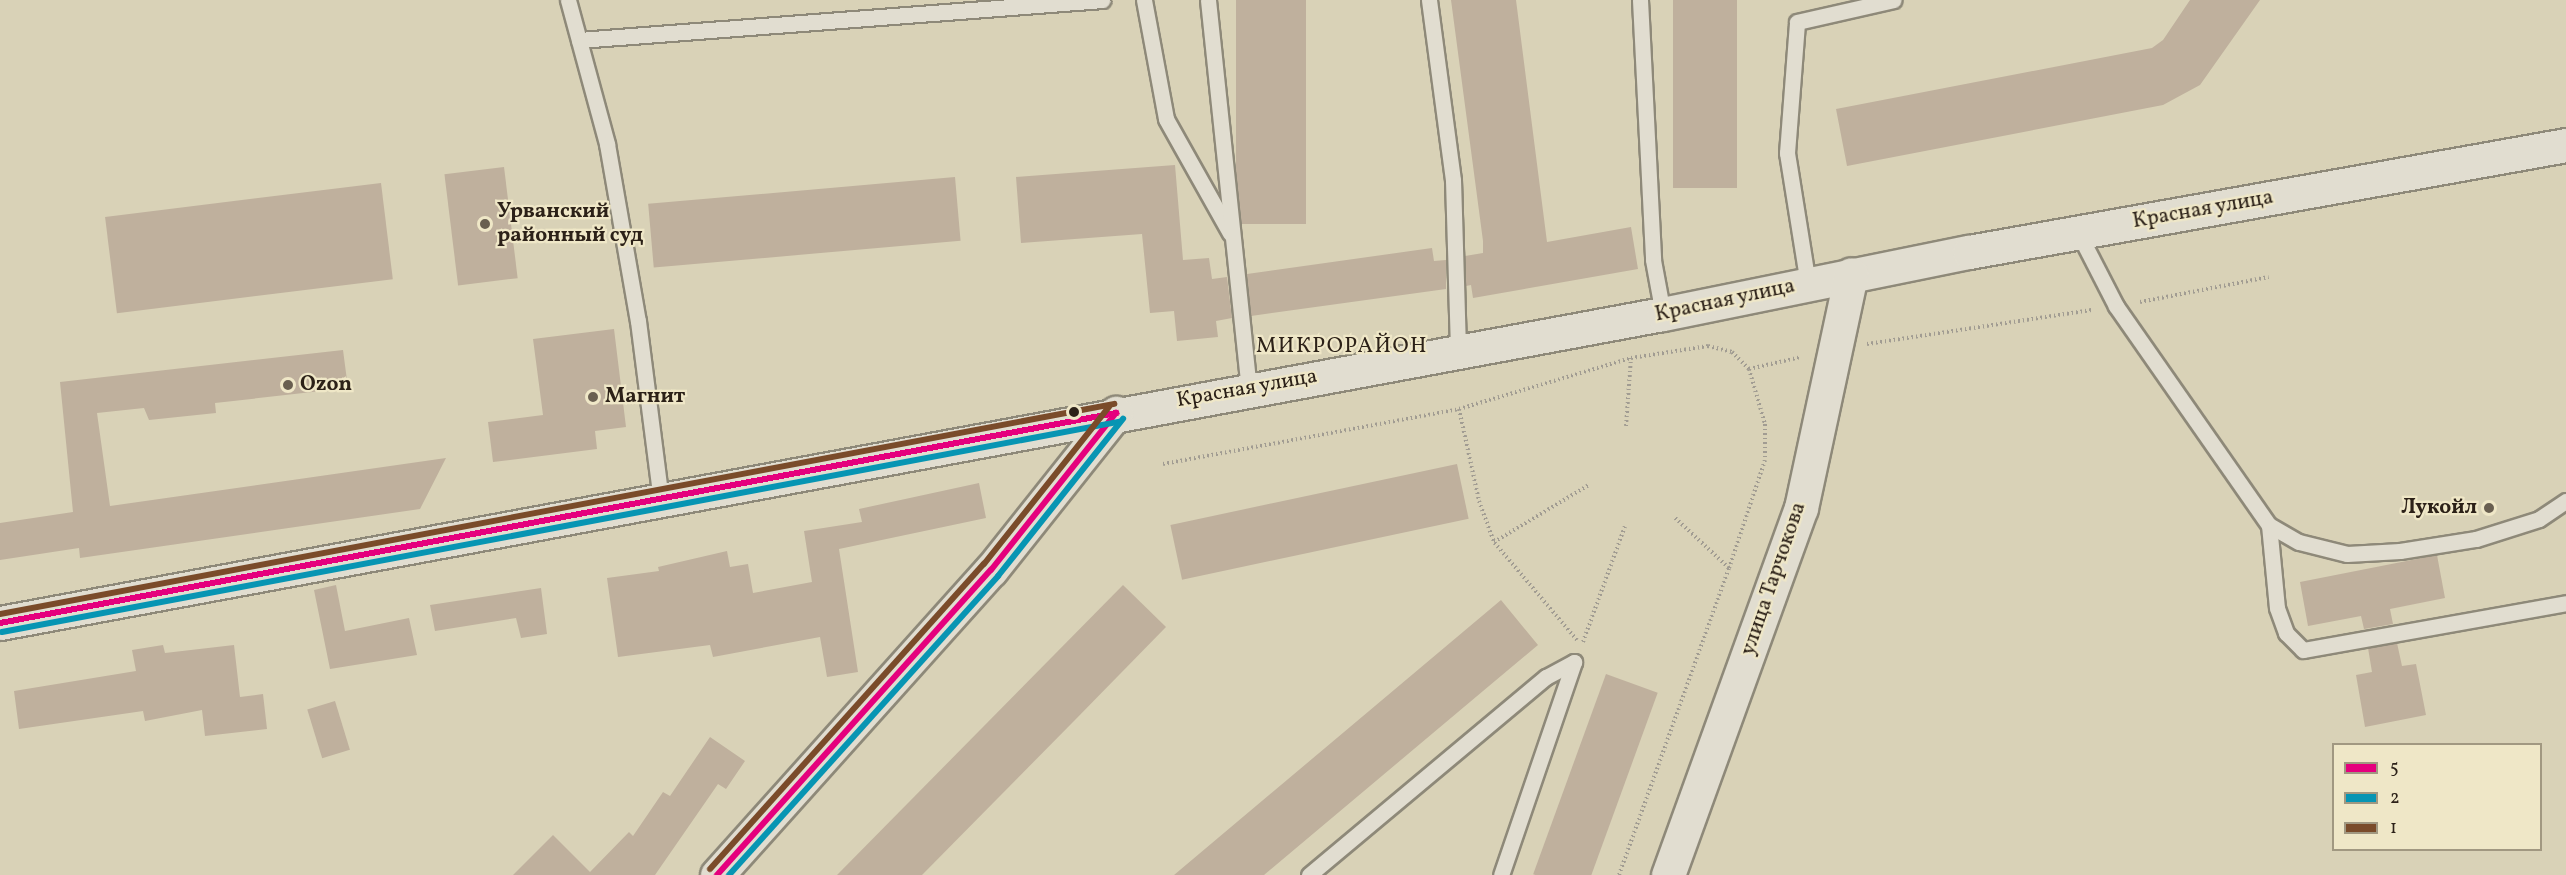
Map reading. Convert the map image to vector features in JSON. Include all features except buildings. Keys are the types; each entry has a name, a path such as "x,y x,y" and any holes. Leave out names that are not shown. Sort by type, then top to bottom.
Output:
{"street":[{"name":"Красная улица","path":"0,623 1249,388 1663,314 1851,274 2566,145"},
{"name":"улица Тарчокова","path":"1668,875 1801,508 1851,274"},
{"path":"717,875 991,570 1116,413"}],"lane":[{"path":"568,0 607,144 639,321 661,500"},
{"path":"579,40 1102,0"},
{"path":"1144,0 1166,119 1233,237"},
{"path":"1208,0 1249,388"},
{"path":"1429,0 1453,180 1458,352"},
{"path":"1640,0 1653,260 1663,314"},
{"path":"1808,284 1787,153 1797,22 1894,0"},
{"path":"2078,232 2116,306 2269,525 2299,542 2347,554 2400,551 2476,540 2539,519 2566,501"},
{"path":"2269,525 2277,608 2286,633 2303,650 2566,603"},
{"path":"1309,875 1546,677 1574,662"},
{"path":"1501,875 1574,662"}],"path":[{"path":"1894,339 2116,306 2269,277"},
{"path":"1163,464 1459,409 1631,358 1708,346 1732,352 1749,369 1765,424 1765,460 1729,568 1619,875"},
{"path":"1626,426 1631,358"},
{"path":"1459,409 1479,501 1494,542 1582,645"},
{"path":"1494,542 1589,485"},
{"path":"1673,516 1729,568"},
{"path":"1574,662 1625,526"}],"transit line":[{"name":"1","path":"0,614 1114,404"},
{"name":"1","path":"710,869 984,564 1109,407"},
{"name":"5","path":"0,623 1116,413"},
{"name":"5","path":"717,875 991,570 1116,413"},
{"name":"2","path":"729,875 998,576 1123,419"},
{"name":"2","path":"2,632 1118,422"}],"place":[{"name":"Урванский районный суд","path":"485,224"},
{"name":"Ozon","path":"288,385"},
{"name":"Магнит","path":"593,397"},
{"name":"Лукойл","path":"2489,508"}],"district":[{"name":"МИКРОРАЙОН","path":"1342,347"}]}
